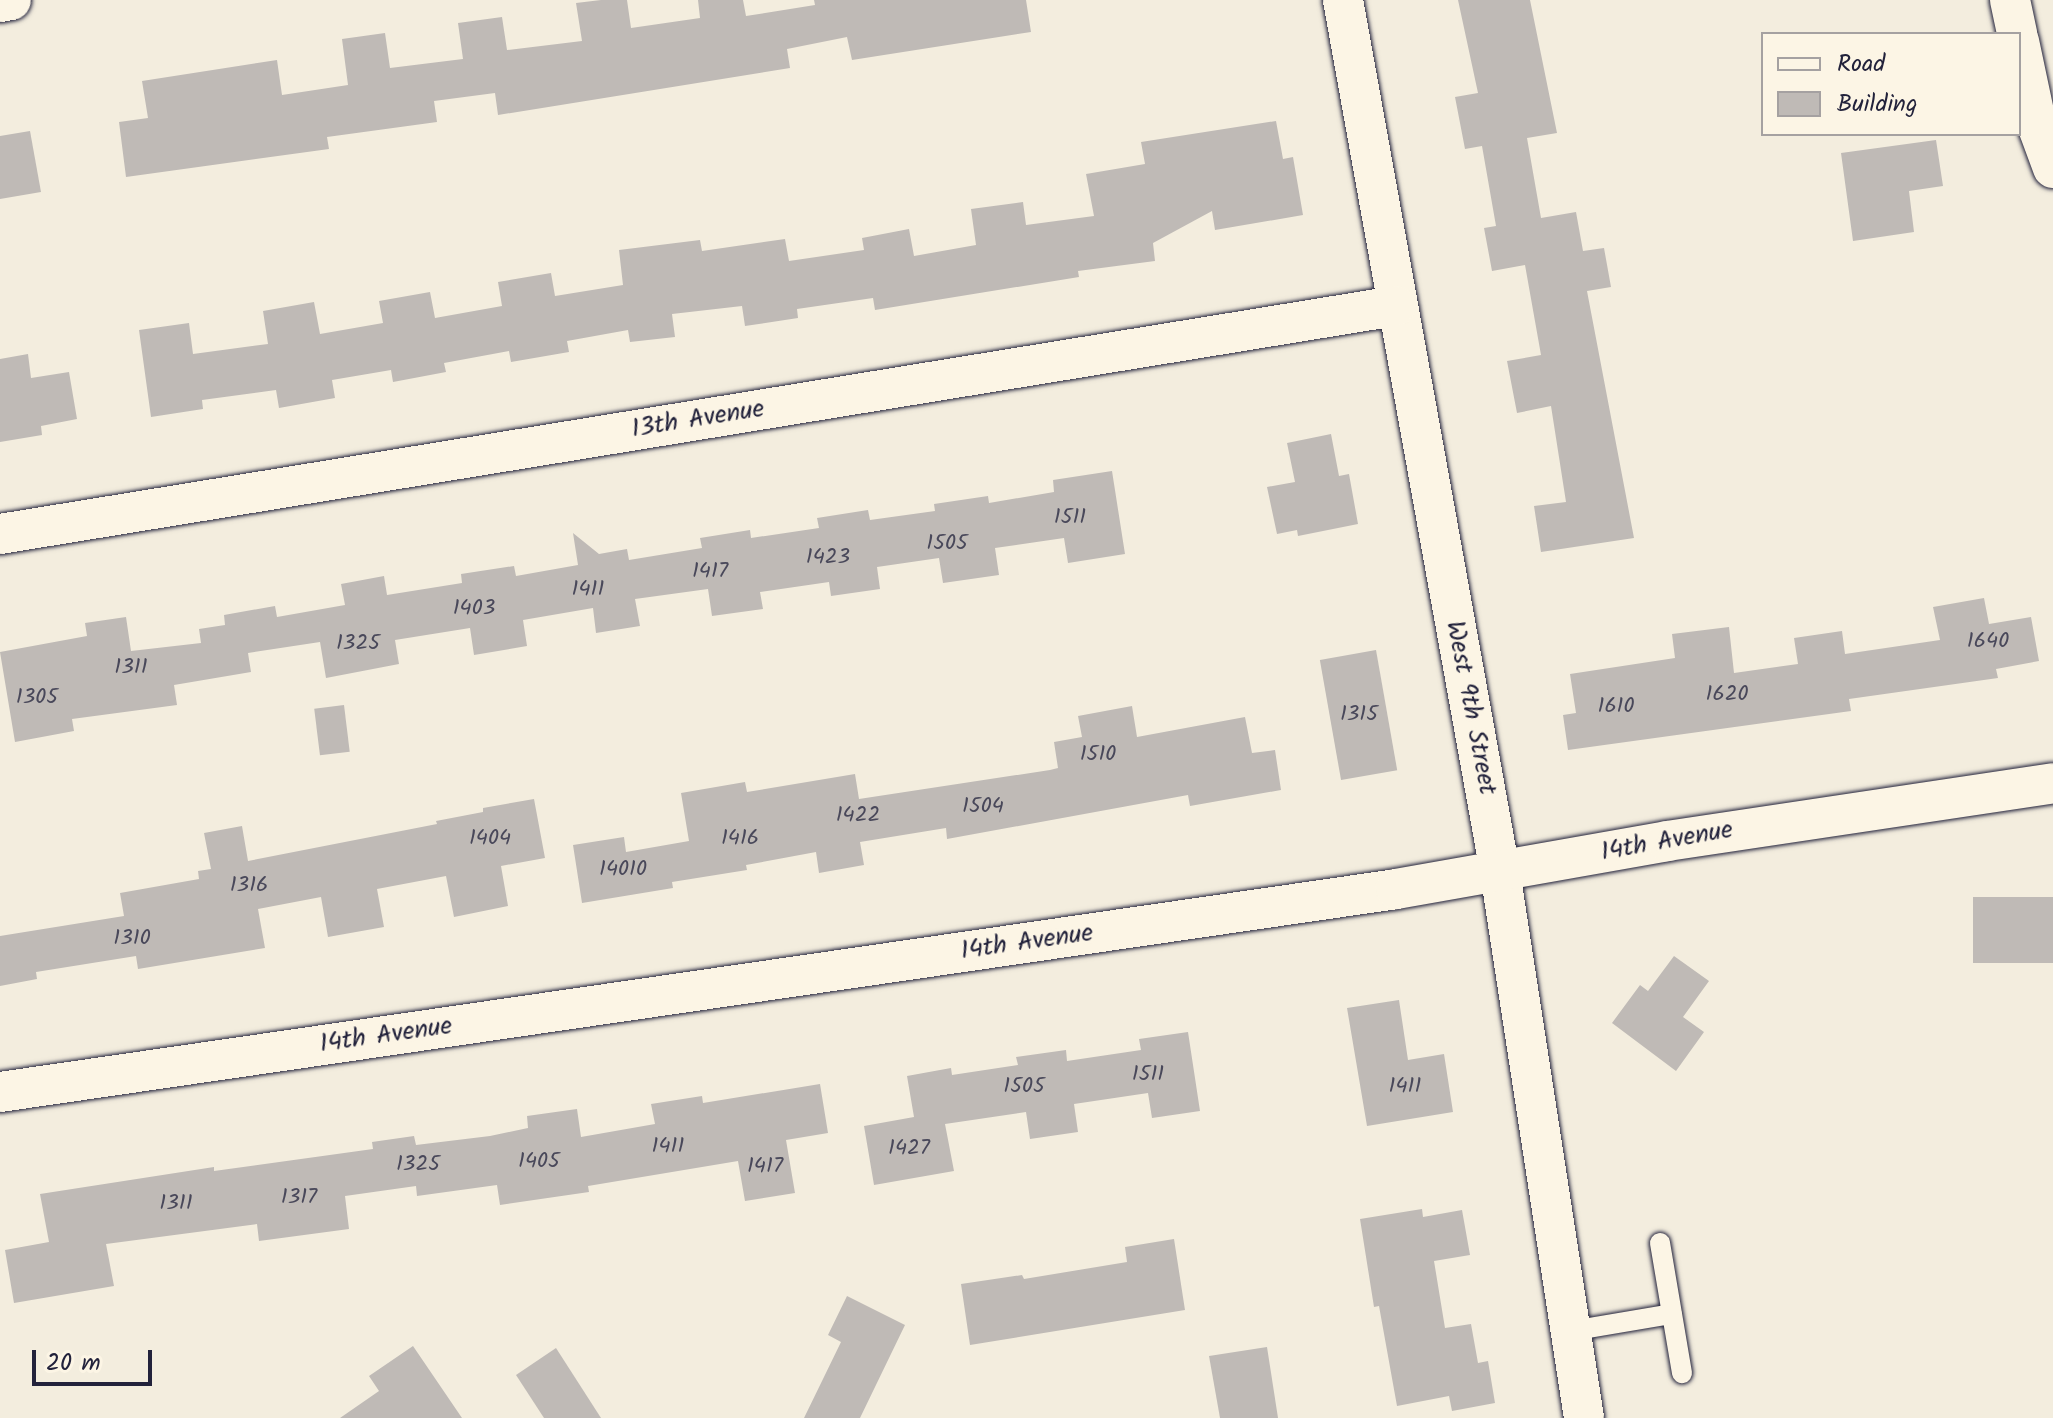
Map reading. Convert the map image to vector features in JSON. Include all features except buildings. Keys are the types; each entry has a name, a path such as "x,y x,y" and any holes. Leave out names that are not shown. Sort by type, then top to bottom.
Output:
{"street":[{"path":"0,2 11,0"},
{"name":"West 9th Street","path":"1343,0 1395,306 1500,872 1584,1418"},
{"path":"2010,0 2017,32"},
{"path":"2021,51 2044,152 2053,168"},
{"name":"13th Avenue","path":"0,534 1395,306"},
{"name":"14th Avenue","path":"0,1092 1500,872 1667,841 2053,783"}],"lane":[{"path":"1660,1243 1682,1373"},
{"path":"1571,1331 1672,1314"}]}
